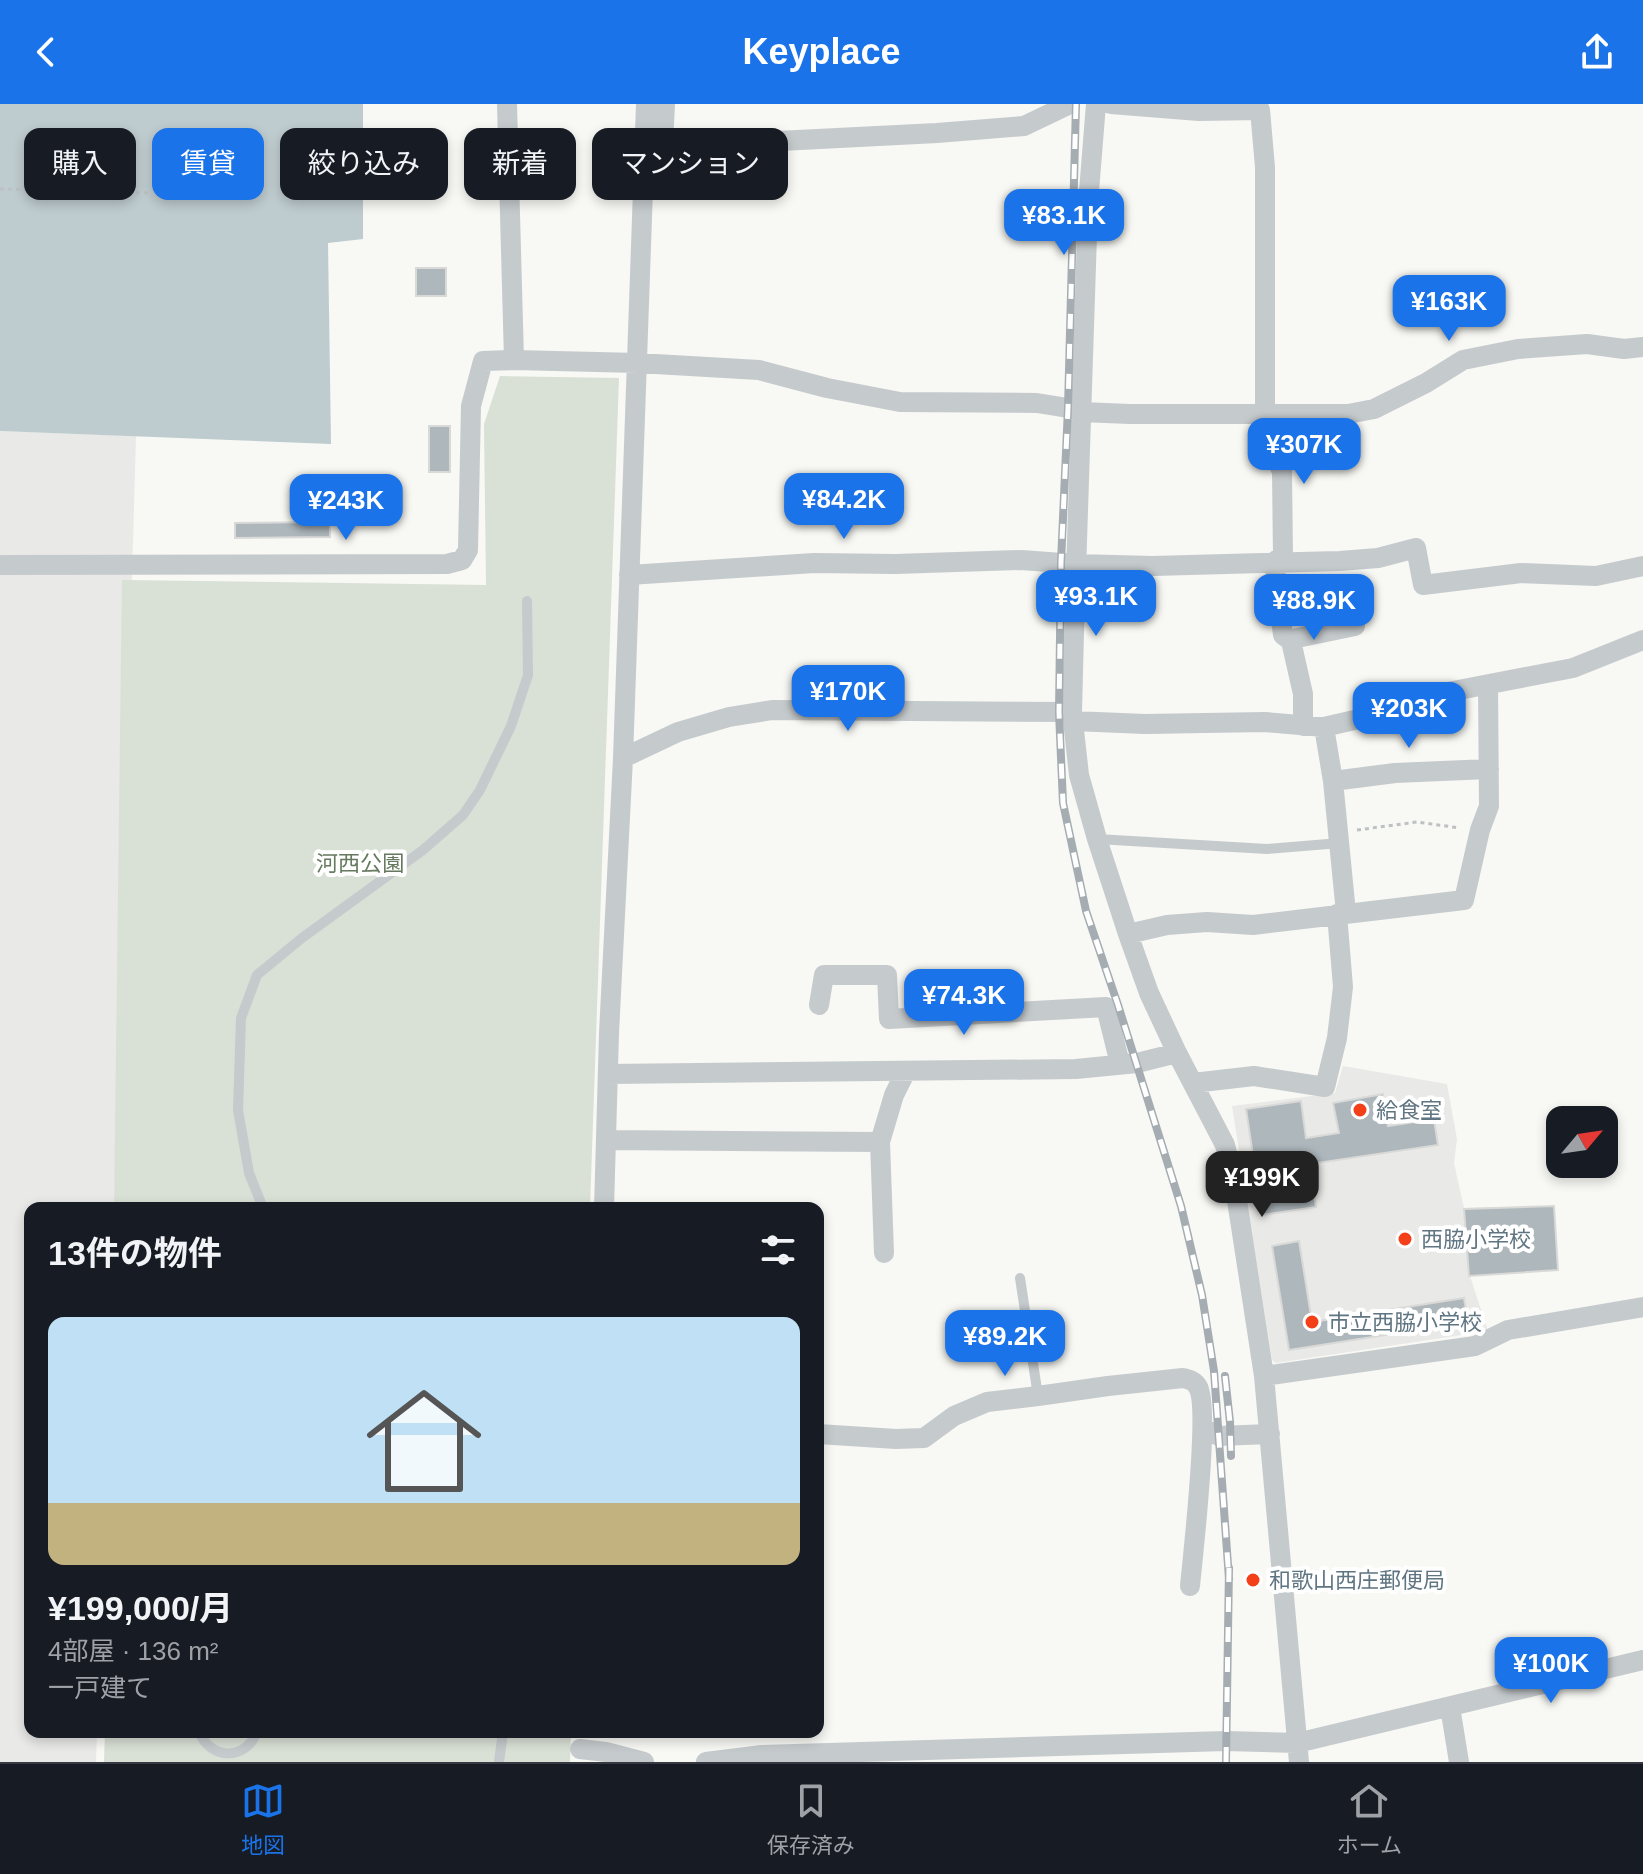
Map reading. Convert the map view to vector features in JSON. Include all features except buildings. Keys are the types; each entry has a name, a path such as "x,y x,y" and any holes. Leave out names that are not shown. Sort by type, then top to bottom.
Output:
{"street":[{"path":"507,104 514,360"},
{"path":"646,104 651,128"},
{"path":"658,128 665,104"},
{"path":"788,141 1024,126 1070,104"},
{"path":"1096,104 1088,204 1076,564 1073,716 1079,775 1097,839 1149,993 1225,1145 1231,1169 1264,1376 1298,1752"},
{"path":"1111,104 1199,111 1260,110 1265,167 1265,413"},
{"path":"604,1202 638,363 650,200"},
{"path":"0,565 447,564 462,560 468,550 471,406 483,361 638,363 759,370 827,388 900,402 1037,403 1081,412 1130,414 1348,414 1374,409 1463,360 1518,349 1587,344 1624,349 1643,347"},
{"path":"1265,413 1272,417 1273,450 1282,472 1283,555 1274,562"},
{"path":"629,575 814,563 1021,560 1153,566 1340,561 1378,558 1416,548 1423,585 1521,573 1596,576 1643,566"},
{"path":"1193,1083 1254,1076 1325,1087 1337,1038 1343,987 1339,838 1333,781 1303,694 1291,641 1283,635 1274,562"},
{"path":"1291,641 1355,626"},
{"path":"623,758 678,732 729,717 772,710 1073,716 1145,724 1265,722 1313,727 1363,718 1417,698 1573,668 1643,640"},
{"path":"1128,934 1167,925 1207,922 1253,925 1464,900 1480,830 1489,806 1488,685"},
{"path":"1333,781 1395,773 1489,769"},
{"path":"819,1005 824,975 887,975 889,1019 1106,1007 1120,1064"},
{"path":"608,1074 1076,1069 1141,1062 1177,1053"},
{"path":"884,1253 880,1142 894,1095 906,1071"},
{"path":"606,1140 880,1142"},
{"path":"1264,1376 1475,1346 1508,1330 1643,1307"},
{"path":"824,1434 924,1438 954,1416 987,1402 1183,1378 1193,1381 1200,1389 1203,1428 1190,1586"},
{"path":"1203,1428 1219,1436 1270,1434"},
{"path":"706,1762 762,1755 1226,1741 1298,1752 1450,1707 1643,1660"},
{"path":"1450,1707 1459,1762"},
{"path":"580,1748 644,1762"}],"lane":[{"path":"261,1202 249,1173 238,1110 241,1018 257,975 302,938 423,850 463,815 480,790 511,726 528,675 527,601"},
{"path":"1097,839 1267,849 1339,838"},
{"path":"1020,1278 1038,1396"},
{"path":"201,1738 210,1748 233,1758 253,1738"},
{"path":"499,1762 502,1738"}],"path":[{"path":"0,189 149,193"},
{"path":"1339,838 1417,822 1480,830"}],"shaded area":[{"path":"0,104 363,104 363,128 280,128 280,200 363,200 363,239 328,243 331,444 0,431"},
{"path":"0,431 136,436 114,1202 24,1202 24,1738 97,1738 96,1762 0,1762"},
{"name":"西脇小学校","path":"1343,1066 1447,1084 1457,1139 1454,1163 1464,1208 1554,1206 1558,1270 1470,1276 1488,1331 1276,1363 1272,1360 1232,1106 1335,1093"}],"green space":[{"name":"河西公園","path":"500,376 619,378 590,1202 114,1202 122,580 486,585 484,424"},
{"path":"105,1738 571,1738 570,1762 104,1762"}],"railway":[{"path":"1076,104 1061,562 1059,712 1063,803 1086,911 1181,1206 1202,1295 1214,1371 1229,1579"},
{"path":"1225,1376 1231,1456"},
{"path":"1226,1762 1229,1568"}],"place":[{"name":"給食室","path":"1360,1110"},
{"name":"西脇小学校","path":"1405,1239"},
{"name":"市立西脇小学校","path":"1312,1322"},
{"name":"和歌山西庄郵便局","path":"1253,1580"}]}
